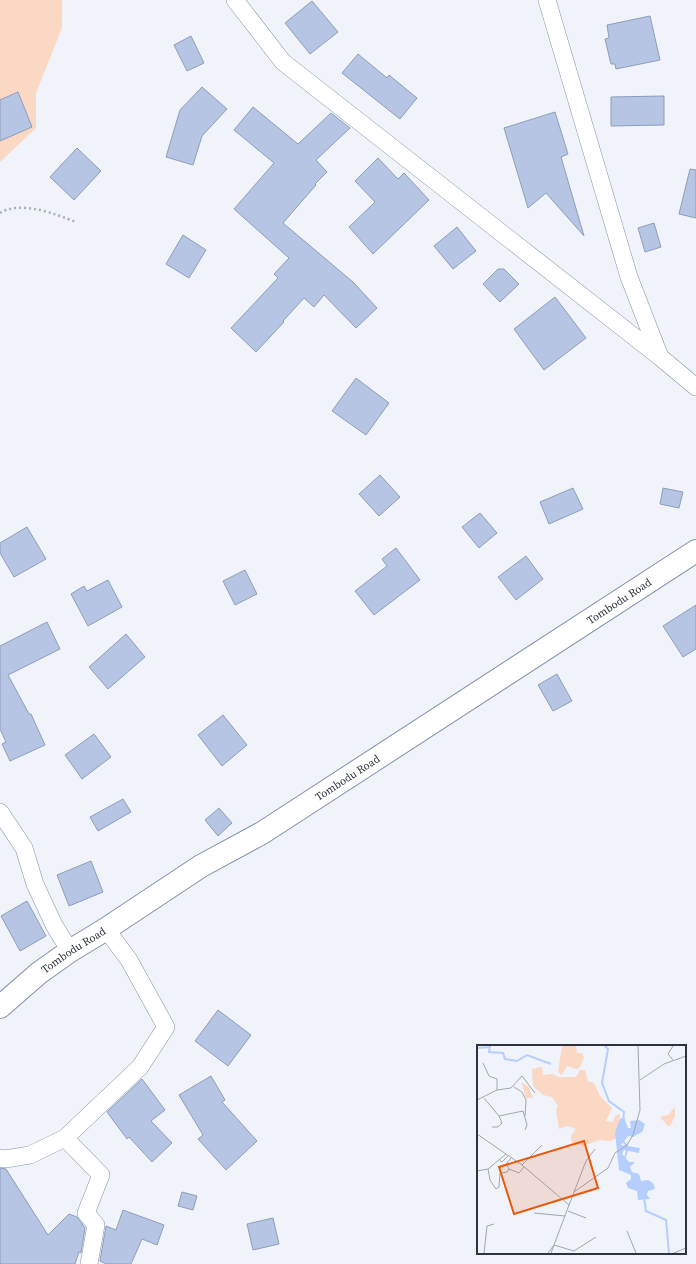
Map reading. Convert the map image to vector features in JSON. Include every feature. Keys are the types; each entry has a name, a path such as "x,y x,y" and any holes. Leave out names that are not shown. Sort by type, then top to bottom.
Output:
{"main road":[{"name":"Tombodu Road","path":"0,1007 39,973 70,951 201,866 269,829 696,551"}],"street":[{"path":"235,0 283,62 660,357 696,387"},
{"path":"547,0 629,277 660,357"},
{"path":"1,814 24,848 35,884 51,918 70,951"},
{"path":"0,1158 5,1159 30,1155 65,1138 140,1067 166,1027 129,960 106,929"},
{"path":"65,1138 101,1175 86,1213 96,1225 89,1264"}],"path":[{"path":"0,212 6,209 41,209 76,222"}],"shaded area":[{"path":"0,0 62,0 62,28 36,93 36,128 0,162"}],"building":[{"path":"312,1 338,32 310,54 285,23"},
{"path":"650,16 660,60 616,69 615,64 611,64 605,39 609,38 607,25"},
{"path":"191,36 204,63 187,71 174,45"},
{"path":"358,54 387,78 389,75 417,98 400,119 342,73"},
{"path":"202,87 227,109 202,136 193,165 166,157 180,110"},
{"path":"18,92 32,127 0,141 0,100"},
{"path":"664,96 664,125 611,126 611,97"},
{"path":"253,107 298,144 331,113 350,128 316,160 327,172 315,184 316,185 283,223 353,282 377,308 356,328 324,295 314,307 304,298 256,352 231,328 278,278 274,274 289,258 234,209 274,163 234,130"},
{"path":"555,112 568,154 561,157 584,236 546,193 528,208 504,128"},
{"path":"77,148 101,171 74,200 50,177"},
{"path":"378,158 398,179 404,173 429,200 373,254 349,227 375,202 355,181"},
{"path":"690,169 696,170 696,218 679,214"},
{"path":"654,223 661,247 645,252 638,228"},
{"path":"457,227 476,251 453,269 434,246"},
{"path":"183,235 206,250 189,278 166,264"},
{"path":"498,269 504,269 519,284 500,302 483,284"},
{"path":"555,297 586,338 544,370 514,329"},
{"path":"356,378 389,403 366,435 332,411"},
{"path":"380,475 400,497 379,516 359,494"},
{"path":"573,488 583,509 549,524 540,502"},
{"path":"663,488 683,492 679,508 660,504"},
{"path":"480,513 497,533 479,548 462,527"},
{"path":"27,527 46,559 14,577 0,553 0,543"},
{"path":"396,548 420,580 374,615 355,591 387,566 382,559"},
{"path":"526,556 543,579 516,600 498,577"},
{"path":"245,570 257,594 235,605 223,581"},
{"path":"108,580 122,607 88,626 71,594 84,586 87,591"},
{"path":"696,605 696,649 683,657 663,626"},
{"path":"47,622 60,649 8,675 29,714 31,714 45,745 10,761 2,744 6,742 0,729 0,646"},
{"path":"126,634 145,657 108,689 89,667"},
{"path":"557,674 572,701 553,711 538,685"},
{"path":"223,715 247,745 222,766 198,735"},
{"path":"94,734 111,757 82,779 65,755"},
{"path":"123,799 131,812 98,831 90,817"},
{"path":"219,808 232,823 218,836 205,820"},
{"path":"91,861 103,892 69,906 57,875"},
{"path":"27,901 46,936 20,951 1,916"},
{"path":"218,1010 251,1035 228,1066 195,1041"},
{"path":"211,1076 225,1100 222,1102 257,1141 226,1170 198,1139 203,1135 179,1095"},
{"path":"142,1079 165,1110 151,1121 172,1143 152,1162 129,1137 127,1139 107,1112"},
{"path":"0,1168 6,1169 48,1235 69,1214 77,1217 85,1228 81,1253 79,1252 75,1264 0,1264"},
{"path":"182,1192 197,1196 193,1210 178,1206"},
{"path":"123,1210 164,1225 157,1245 142,1239 131,1264 106,1264 100,1261 106,1226 116,1230"},
{"path":"273,1218 279,1244 253,1250 247,1224"}]}
